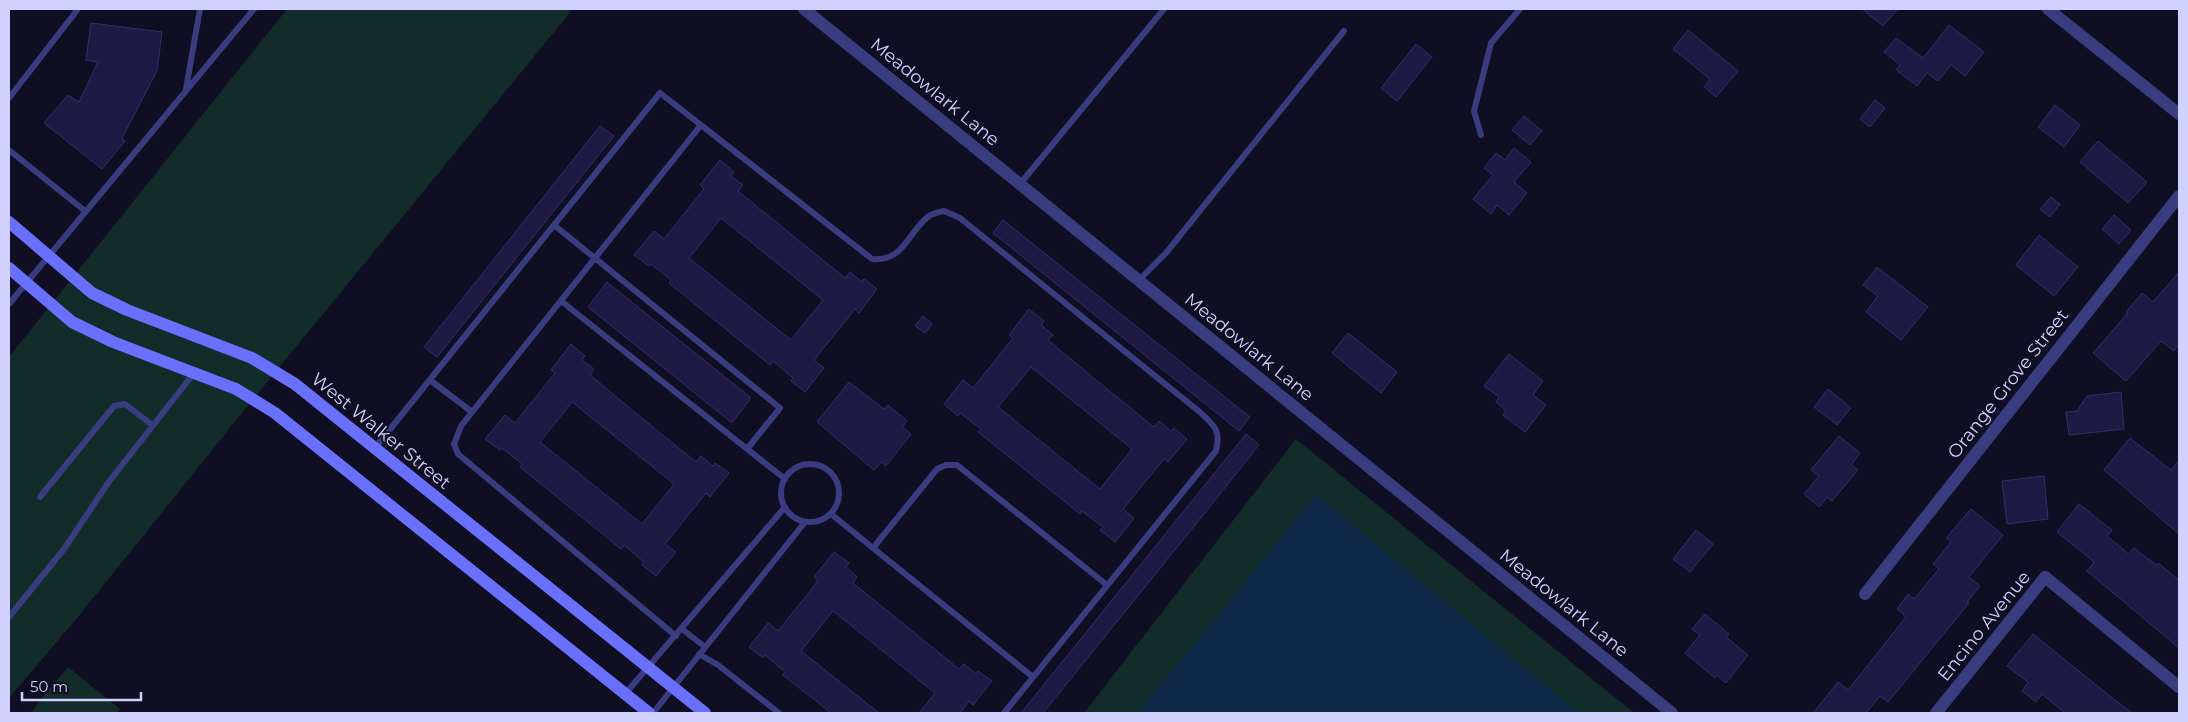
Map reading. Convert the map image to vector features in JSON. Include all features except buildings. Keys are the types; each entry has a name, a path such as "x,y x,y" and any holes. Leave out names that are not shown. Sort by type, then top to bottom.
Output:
{"street":[{"name":"Meadowlark Lane","path":"804,9 1672,713"},
{"path":"2048,9 2179,114"},
{"name":"Orange Grove Street","path":"1865,594 2179,196"},
{"name":"West Walker Street","path":"9,222 92,292 127,310 252,358 295,384 705,713"},
{"path":"9,268 72,322 114,342 236,389 275,413 648,713"},
{"name":"Encino Avenue","path":"1936,713 2045,577 2179,687"}],"lane":[{"path":"9,98 78,9"},
{"path":"186,90 200,9"},
{"path":"9,304 254,9"},
{"path":"1020,184 1164,9"},
{"path":"1480,135 1474,110 1491,43 1520,9"},
{"path":"1139,280 1166,253 1344,31"},
{"path":"375,448 660,93 872,259 884,260 896,254 930,216 944,211 960,218 1214,425 1220,438 1216,451 1004,713"},
{"path":"676,636 458,454 454,444 461,426 701,125"},
{"path":"9,150 85,211"},
{"path":"554,225 780,408 747,449"},
{"path":"560,302 785,479"},
{"path":"9,617 64,550 108,483 195,372"},
{"path":"430,380 472,412"},
{"path":"40,498 114,406 125,404 152,425"},
{"path":"807,464 825,468 837,482 839,500 831,514 822,520 805,522 790,514 785,507 782,498 782,488 785,479 791,472 807,464"},
{"path":"873,548 936,469 946,465 957,465 1107,586"},
{"path":"625,694 785,507"},
{"path":"831,514 1033,677"},
{"path":"653,713 805,522"},
{"path":"682,629 705,647"},
{"path":"699,654 718,665 779,713"}],"green space":[{"path":"287,9 573,9 246,408 78,617 9,698 9,357"},
{"path":"1296,439 1634,713 1084,713"},
{"path":"68,667 120,709 117,713 30,713"}],"water":[{"path":"1316,495 1579,713 1138,713"}]}
